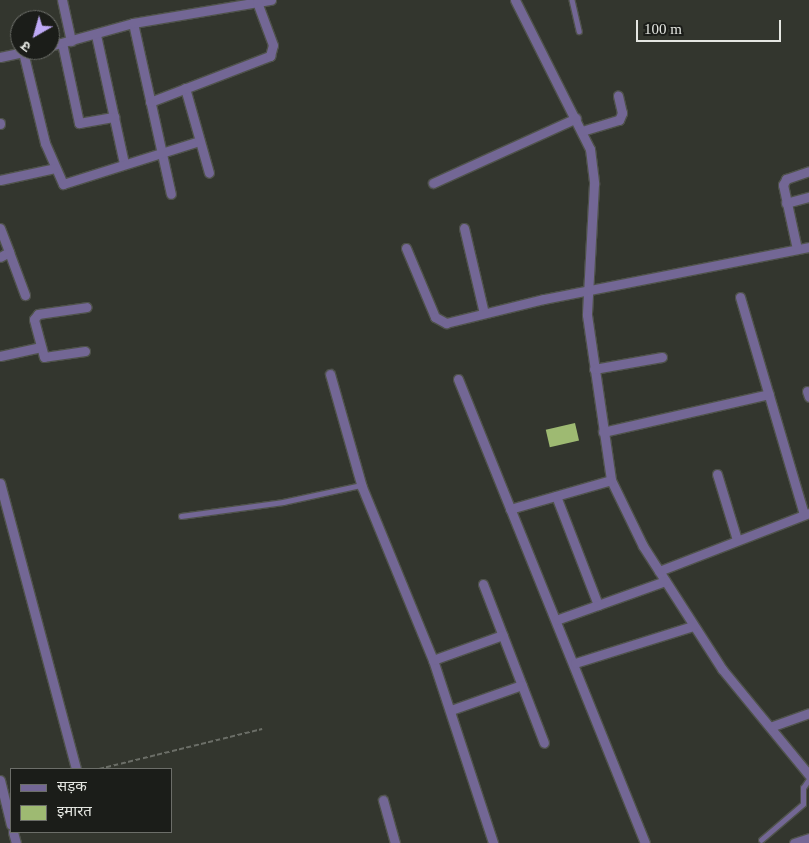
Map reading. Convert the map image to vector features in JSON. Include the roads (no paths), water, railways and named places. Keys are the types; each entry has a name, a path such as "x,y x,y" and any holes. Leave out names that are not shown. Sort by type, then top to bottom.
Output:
{"street":[{"path":"62,0 66,42 79,123 114,117"},
{"path":"60,44 96,35 133,23 271,0"},
{"path":"515,0 590,149 594,184 587,316 611,480 625,514 693,626 722,669 809,775"},
{"path":"150,102 270,56 273,46 257,2"},
{"path":"133,23 171,194"},
{"path":"96,35 124,163"},
{"path":"30,60 54,168 62,184 67,185 124,163 199,141"},
{"path":"185,88 209,172"},
{"path":"582,131 619,120 622,113 618,95"},
{"path":"433,183 576,118"},
{"path":"0,180 54,168"},
{"path":"797,249 786,203 784,181 809,171"},
{"path":"786,203 809,197"},
{"path":"0,228 25,295"},
{"path":"464,228 484,313"},
{"path":"406,248 437,321 446,323 484,313 809,247"},
{"path":"0,257 9,252"},
{"path":"658,571 806,513 740,297"},
{"path":"84,351 47,358 41,347 36,316 87,307"},
{"path":"0,356 41,347"},
{"path":"594,369 662,357"},
{"path":"330,374 361,485 433,660 451,710 493,843"},
{"path":"458,379 575,663 616,779 645,843"},
{"path":"603,432 769,394"},
{"path":"717,474 736,540"},
{"path":"510,509 611,480"},
{"path":"0,483 76,768"},
{"path":"556,496 598,605"},
{"path":"556,620 665,581"},
{"path":"483,584 544,743"},
{"path":"575,663 693,626"},
{"path":"433,660 503,636"},
{"path":"451,710 522,685"},
{"path":"770,727 809,713"},
{"path":"0,780 10,820"},
{"path":"383,800 394,843"},
{"path":"794,843 809,838"}],"lane":[{"path":"572,0 579,31"},
{"path":"181,516 283,502 361,485"},
{"path":"761,840 803,804 803,785 809,775"}]}
